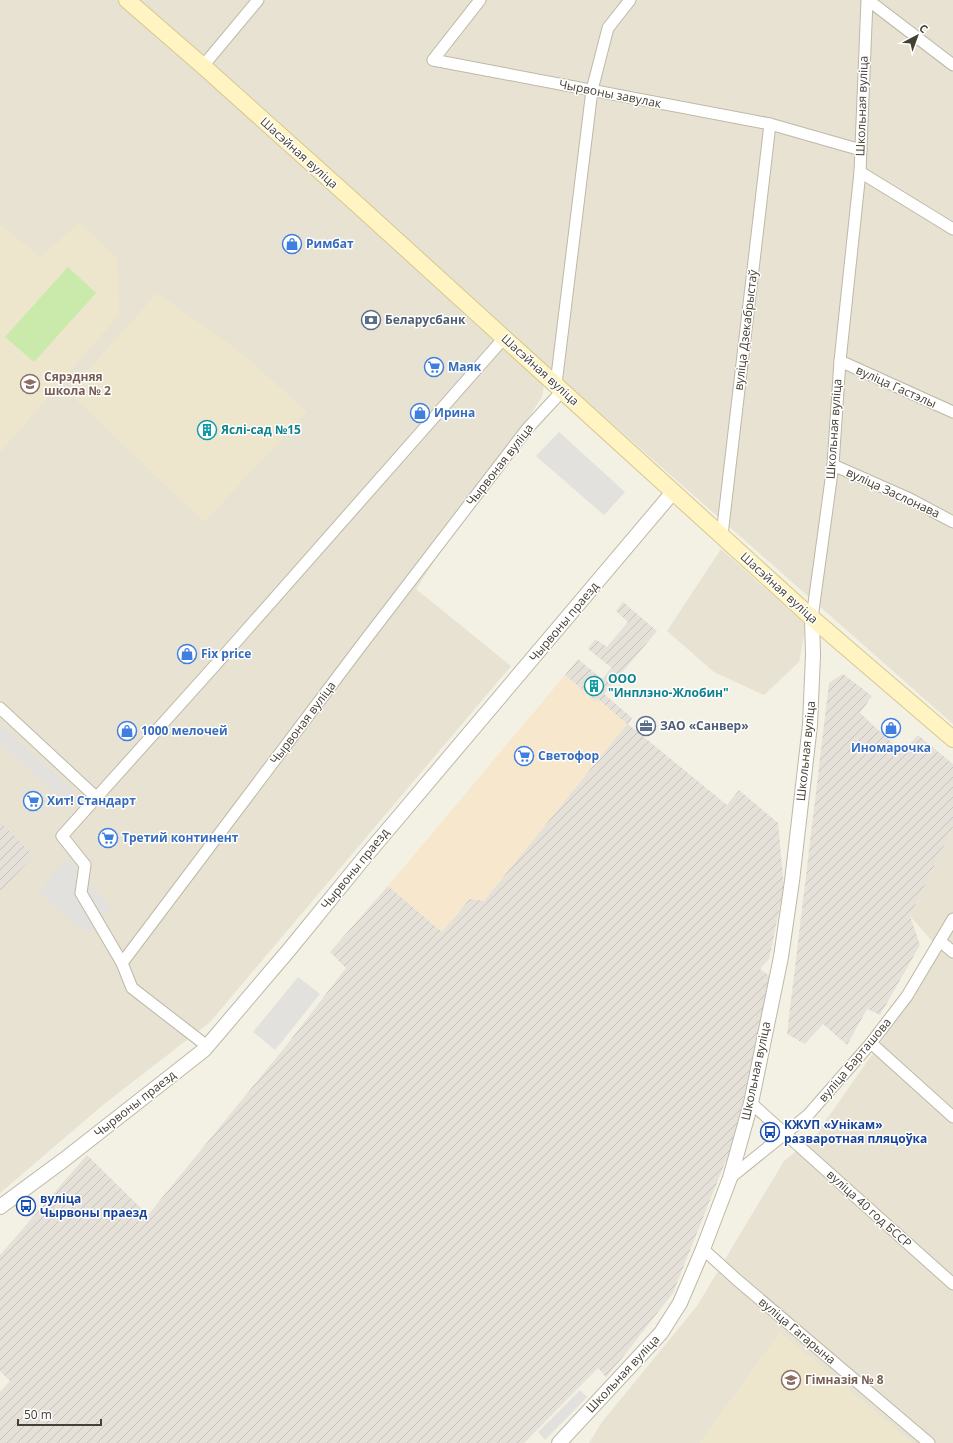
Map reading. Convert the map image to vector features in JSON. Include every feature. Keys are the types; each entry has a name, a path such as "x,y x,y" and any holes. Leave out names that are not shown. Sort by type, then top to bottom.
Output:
{"main road":[{"name":"Шасэйная вуліца","path":"127,0 203,66 560,387 812,618 953,739"}],"street":[{"path":"203,66 258,0"},
{"name":"Чырвоны завулак","path":"480,0 433,60 770,124 861,150"},
{"path":"560,387 592,90 608,28 630,0"},
{"path":"867,0 953,65"},
{"name":"Школьная вуліца","path":"559,1443 661,1333 680,1303 703,1249 730,1178 751,1103 781,956 792,881 810,725 813,655 812,618 833,465 840,361 860,172 867,0"},
{"name":"вуліца Дзекабрыстаў","path":"722,535 770,124"},
{"path":"860,172 953,229"},
{"path":"207,1046 132,988 122,963 80,893 85,865 62,836 504,338"},
{"name":"вуліца Гастэлы","path":"840,361 953,412"},
{"name":"Чырвоная вуліца","path":"122,963 355,653 560,387"},
{"name":"вуліца Заслонава","path":"833,465 910,499 953,522"},
{"name":"Чырвоны праезд","path":"0,1207 65,1159 204,1050 673,492"},
{"path":"0,708 97,798"},
{"name":"вуліца Барташова","path":"730,1178 808,1115 871,1043 907,996 953,918"},
{"path":"940,941 953,952"},
{"path":"871,1043 953,1117"},
{"name":"вуліца 40 год БССР","path":"751,1103 953,1284"},
{"name":"вуліца Гагарына","path":"703,1249 929,1443"}],"shaded area":[{"path":"0,0 953,0 953,724 547,366 542,397 416,589 511,666 210,1022 103,1105 0,1193"},
{"name":"Сярэдняя школа № 2","path":"79,222 118,258 119,315 0,453 0,224 41,257"},
{"path":"157,293 244,355 307,412 204,522 68,392"},
{"path":"476,356 482,361 458,388 452,383"},
{"path":"559,432 625,492 604,515 536,456"},
{"path":"721,549 806,625 799,662 764,695 714,672 667,631"},
{"path":"623,602 657,631 604,694 632,718 628,724 727,805 739,790 778,823 784,887 769,959 760,969 770,976 748,1082 730,1150 673,1293 606,1377 598,1368 524,1443 0,1443 0,1392 10,1381 0,1371 0,1255 87,1155 148,1215 285,1047 346,968 330,952 388,886 442,932 470,899 484,901 627,724 598,699 596,701 565,675 578,659 602,679 612,668 588,649 595,639 607,647 628,622 616,611"},
{"path":"843,674 872,696 860,713 902,752 918,735 953,764 953,827 910,916 920,945 880,1015 867,1009 847,1045 823,1024 805,1044 787,1034 829,683"},
{"path":"565,675 596,701 598,699 627,724 484,901 470,899 442,932 388,886"},
{"path":"0,725 74,791 65,802 0,743"},
{"path":"0,822 34,855 0,892"},
{"path":"953,827 953,1443 912,1443 780,1333 700,1443 589,1443 602,1422 697,1306 784,1161 815,1136 883,1039 941,951 910,916"},
{"path":"68,858 111,907 87,934 38,892"},
{"path":"298,977 320,994 275,1050 253,1032"},
{"name":"Гімназія № 8","path":"780,1333 912,1443 700,1443"},
{"path":"580,1390 587,1397 545,1440 538,1432"}],"green space":[{"path":"68,267 96,293 34,362 5,337"}],"place":[{"name":"Римбат","path":"292,244"},
{"name":"Беларусбанк","path":"371,320"},
{"name":"Маяк","path":"434,367"},
{"name":"Сярэдняя школа № 2","path":"30,384"},
{"name":"Ирина","path":"420,413"},
{"name":"Яслі-сад №15","path":"207,430"},
{"name":"Fix price","path":"187,654"},
{"name":"ООО \"Инплэно-Жлобин\"","path":"594,686"},
{"name":"ЗАО «Санвер»","path":"646,726"},
{"name":"Иномарочка","path":"891,728"},
{"name":"1000 мелочей","path":"127,731"},
{"name":"Светофор","path":"524,756"},
{"name":"Хит! Стандарт","path":"33,801"},
{"name":"Третий континент","path":"108,838"},
{"name":"КЖУП «Унікам» разваротная пляцоўка","path":"770,1132"},
{"name":"вуліца Чырвоны праезд","path":"26,1206"},
{"name":"Гімназія № 8","path":"791,1380"}]}
